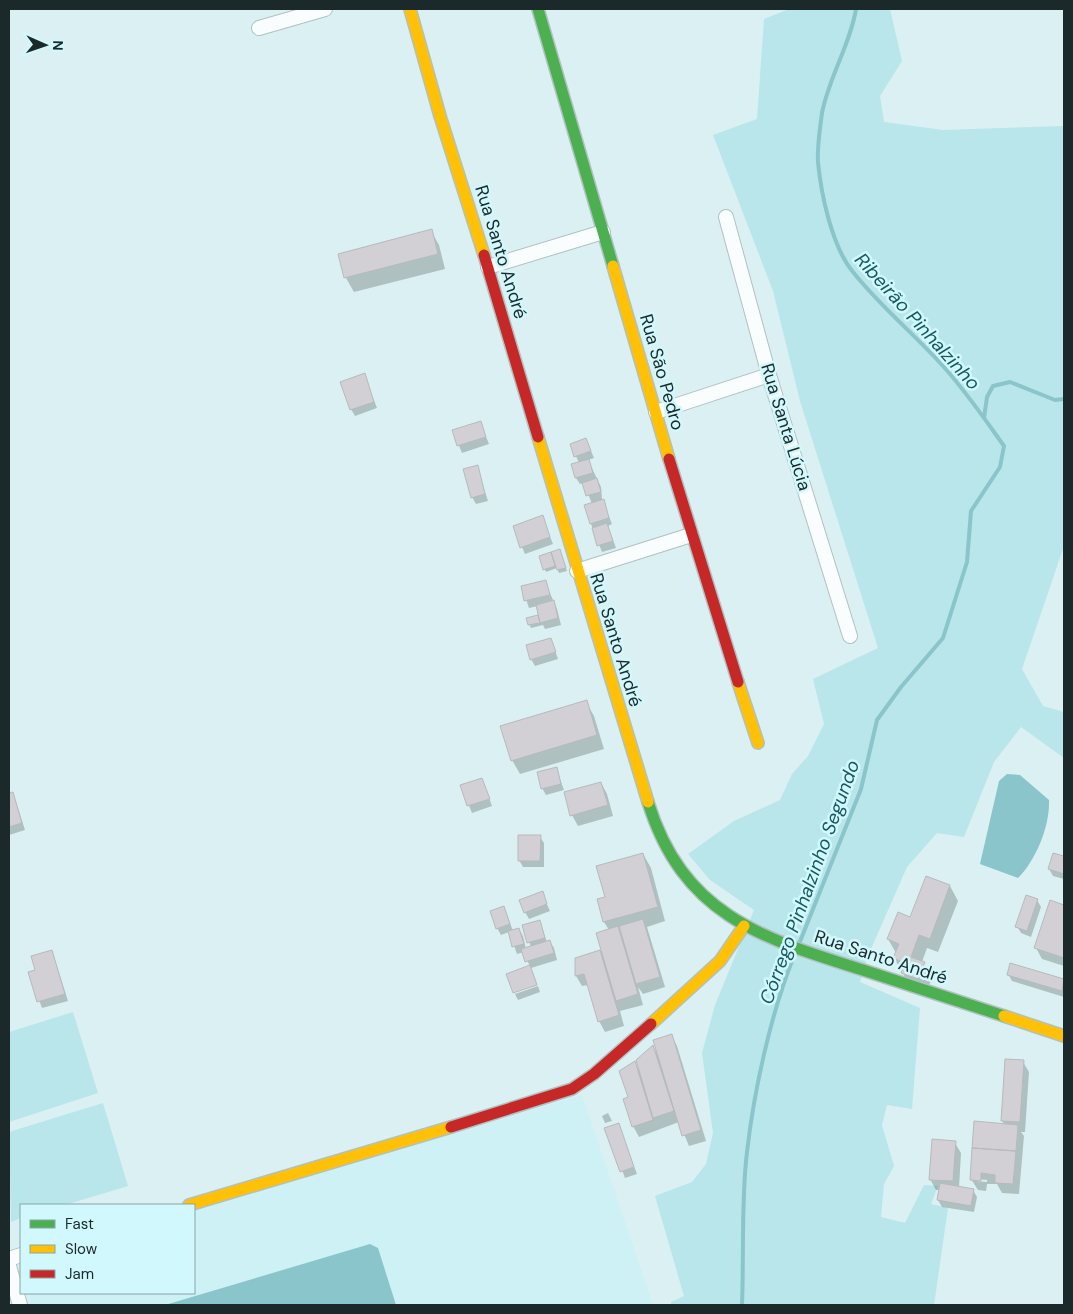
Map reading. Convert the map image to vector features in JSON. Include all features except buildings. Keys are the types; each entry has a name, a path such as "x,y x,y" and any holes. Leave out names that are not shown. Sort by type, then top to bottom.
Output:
{"street":[{"path":"259,28 325,9"},
{"name":"Rua Santo André","path":"410,9 440,116 488,267 576,571 655,824 669,854 685,875 712,904 744,926 816,955 1064,1036"},
{"name":"Rua São Pedro","path":"538,9 691,535 758,743"},
{"name":"Rua Santa Lúcia","path":"726,217 769,374 850,636"},
{"path":"488,267 603,232"},
{"path":"656,412 769,374"},
{"path":"576,571 691,535"},
{"path":"192,1204 552,1098 572,1089 594,1074 697,983 720,961 744,926"},
{"path":"9,1266 20,1305"}],"shaded area":[{"path":"789,9 890,9 902,61 880,96 884,122 943,130 1064,126 1064,546 1022,669 1043,706 1064,712 1064,758 1021,727 994,762 964,837 937,833 907,867 867,958 860,982 920,1008 912,1109 887,1105 882,1125 894,1166 884,1184 881,1217 905,1223 924,1185 938,1186 931,1204 948,1208 934,1305 671,1305 671,1302 684,1296 655,1196 692,1182 706,1164 713,1133 702,1053 715,1005 754,910 710,880 688,854 734,821 780,800 792,774 808,756 824,724 813,679 878,648 800,401 773,291 713,135 757,119 764,19"},
{"path":"1007,774 1020,775 1049,800 1047,821 1041,842 1031,862 1018,878 980,864 999,781"},
{"path":"73,1012 98,1093 9,1122 9,1032"},
{"path":"582,1095 653,1305 31,1305 27,1294 195,1294 195,1211"},
{"path":"103,1103 128,1186 68,1204 20,1204 20,1218 11,1222 9,1132"},
{"path":"370,1244 378,1248 396,1305 165,1305"}],"waterway":[{"name":"Córrego Pinhalzinho Segundo","path":"799,944 861,789 877,720 901,687 943,638 967,562 971,511 1000,467 1004,446 974,404 931,353 874,296 853,272 833,235 820,175 819,138 825,100 849,35 856,9"},
{"path":"984,418 987,397 993,386 1010,382 1055,400 1064,399"},
{"name":"Córrego Pinhalzinho Segundo","path":"742,1305 744,1189 750,1128 764,1052 778,1002 794,956"}],"traffic: fast":[{"path":"538,9 613,266"},
{"path":"648,802 663,840 682,871 705,896 730,916 759,933 791,946 1004,1016"}],"traffic: slow":[{"path":"410,9 440,116 484,255"},
{"path":"613,266 669,459"},
{"path":"538,437 648,802"},
{"path":"738,682 758,743"},
{"path":"651,1024 720,961 744,926"},
{"path":"1004,1016 1064,1036"},
{"path":"192,1204 451,1127"}],"traffic: jam":[{"path":"484,255 538,437"},
{"path":"669,459 738,682"},
{"path":"451,1127 572,1089 594,1074 651,1024"}],"water label":[{"name":"Ribeirão Pinhalzinho","path":"918,321"}]}
